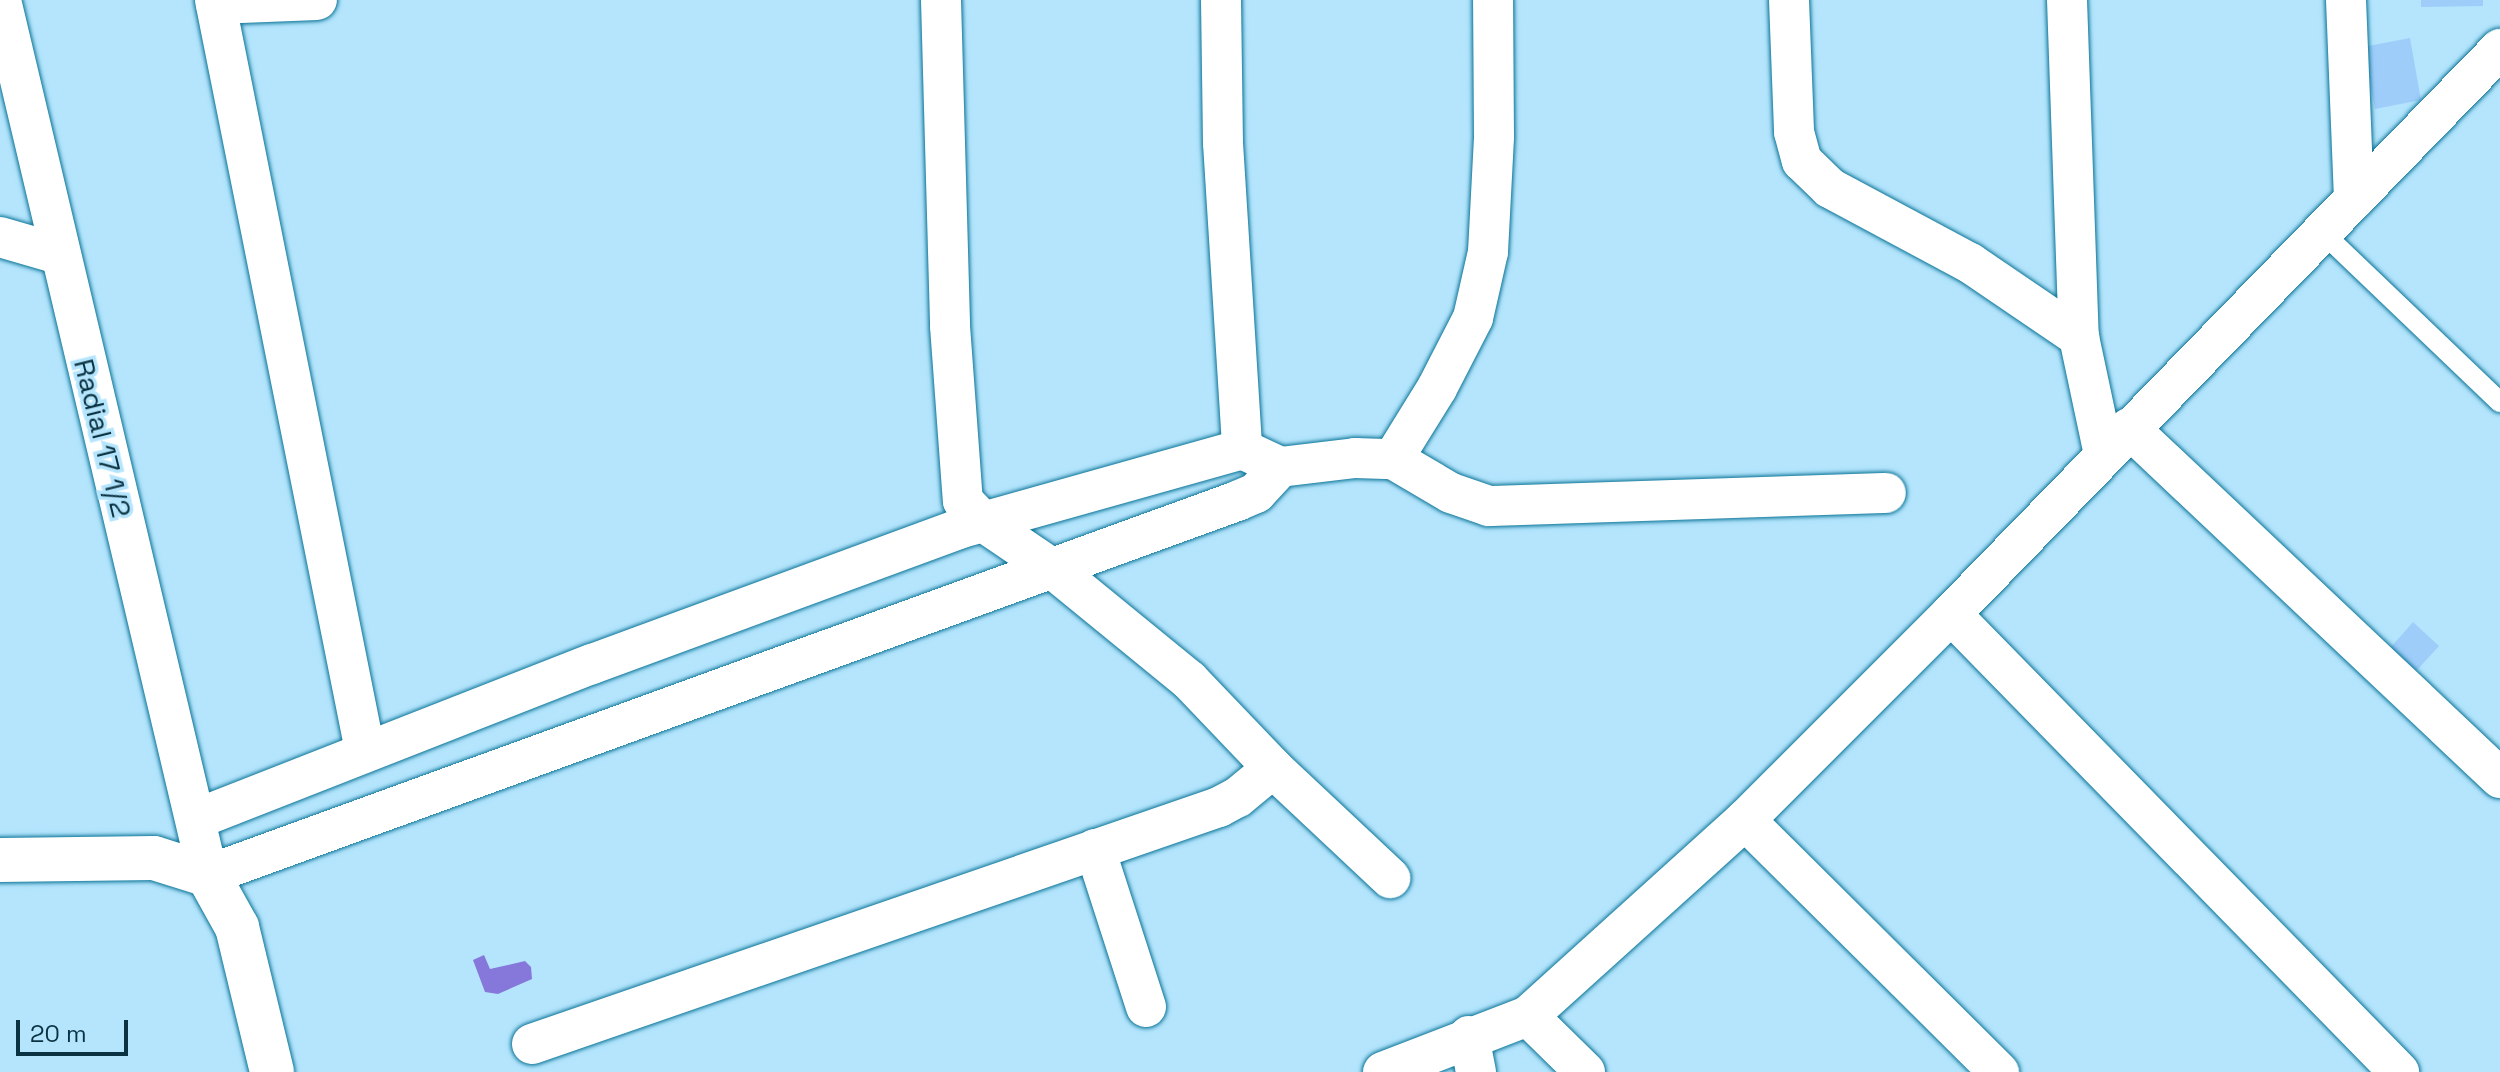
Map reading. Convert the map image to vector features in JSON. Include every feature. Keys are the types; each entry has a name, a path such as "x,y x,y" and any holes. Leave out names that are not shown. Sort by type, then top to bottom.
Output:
{"street":[{"name":"Radial 17 1/2","path":"1,0 208,875 237,927 272,1072"},
{"path":"317,0 215,2 365,751"},
{"path":"941,0 950,326 963,501 982,521 1053,569 1182,675 1273,768 1390,878"},
{"path":"1221,0 1223,143 1242,449"},
{"path":"1393,459 1437,388 1473,318 1485,265 1494,136 1493,0"},
{"path":"1789,0 1794,132 1802,161 1830,188 1982,270 2079,337"},
{"path":"2067,0 2079,337 2116,442 2500,778"},
{"path":"2346,0 2354,199"},
{"path":"1383,1072 1473,1054 1528,1016 1745,820 1951,614 2500,49"},
{"path":"0,237 59,254"},
{"path":"196,819 365,751 982,521 1242,449 1280,467 1355,458 1393,459 1451,493 1489,506 1886,493"},
{"path":"0,860 154,858 208,875 1256,493 1280,467"},
{"path":"1951,614 2399,1072"},
{"path":"532,1044 1219,807 1238,797 1273,768"},
{"path":"1745,820 1999,1072"},
{"path":"1095,849 1146,1007"},
{"path":"1528,1016 1585,1072"}],"lane":[{"path":"2323,233 2500,402"}],"shaded area":[{"path":"484,955 490,969 525,961 531,967 532,979 498,994 485,992 473,960"}],"building":[{"path":"2421,0 2483,0 2483,6 2421,7"},
{"path":"2410,38 2421,100 2375,109 2363,47"},
{"path":"2413,622 2439,646 2409,679 2383,656"}]}
